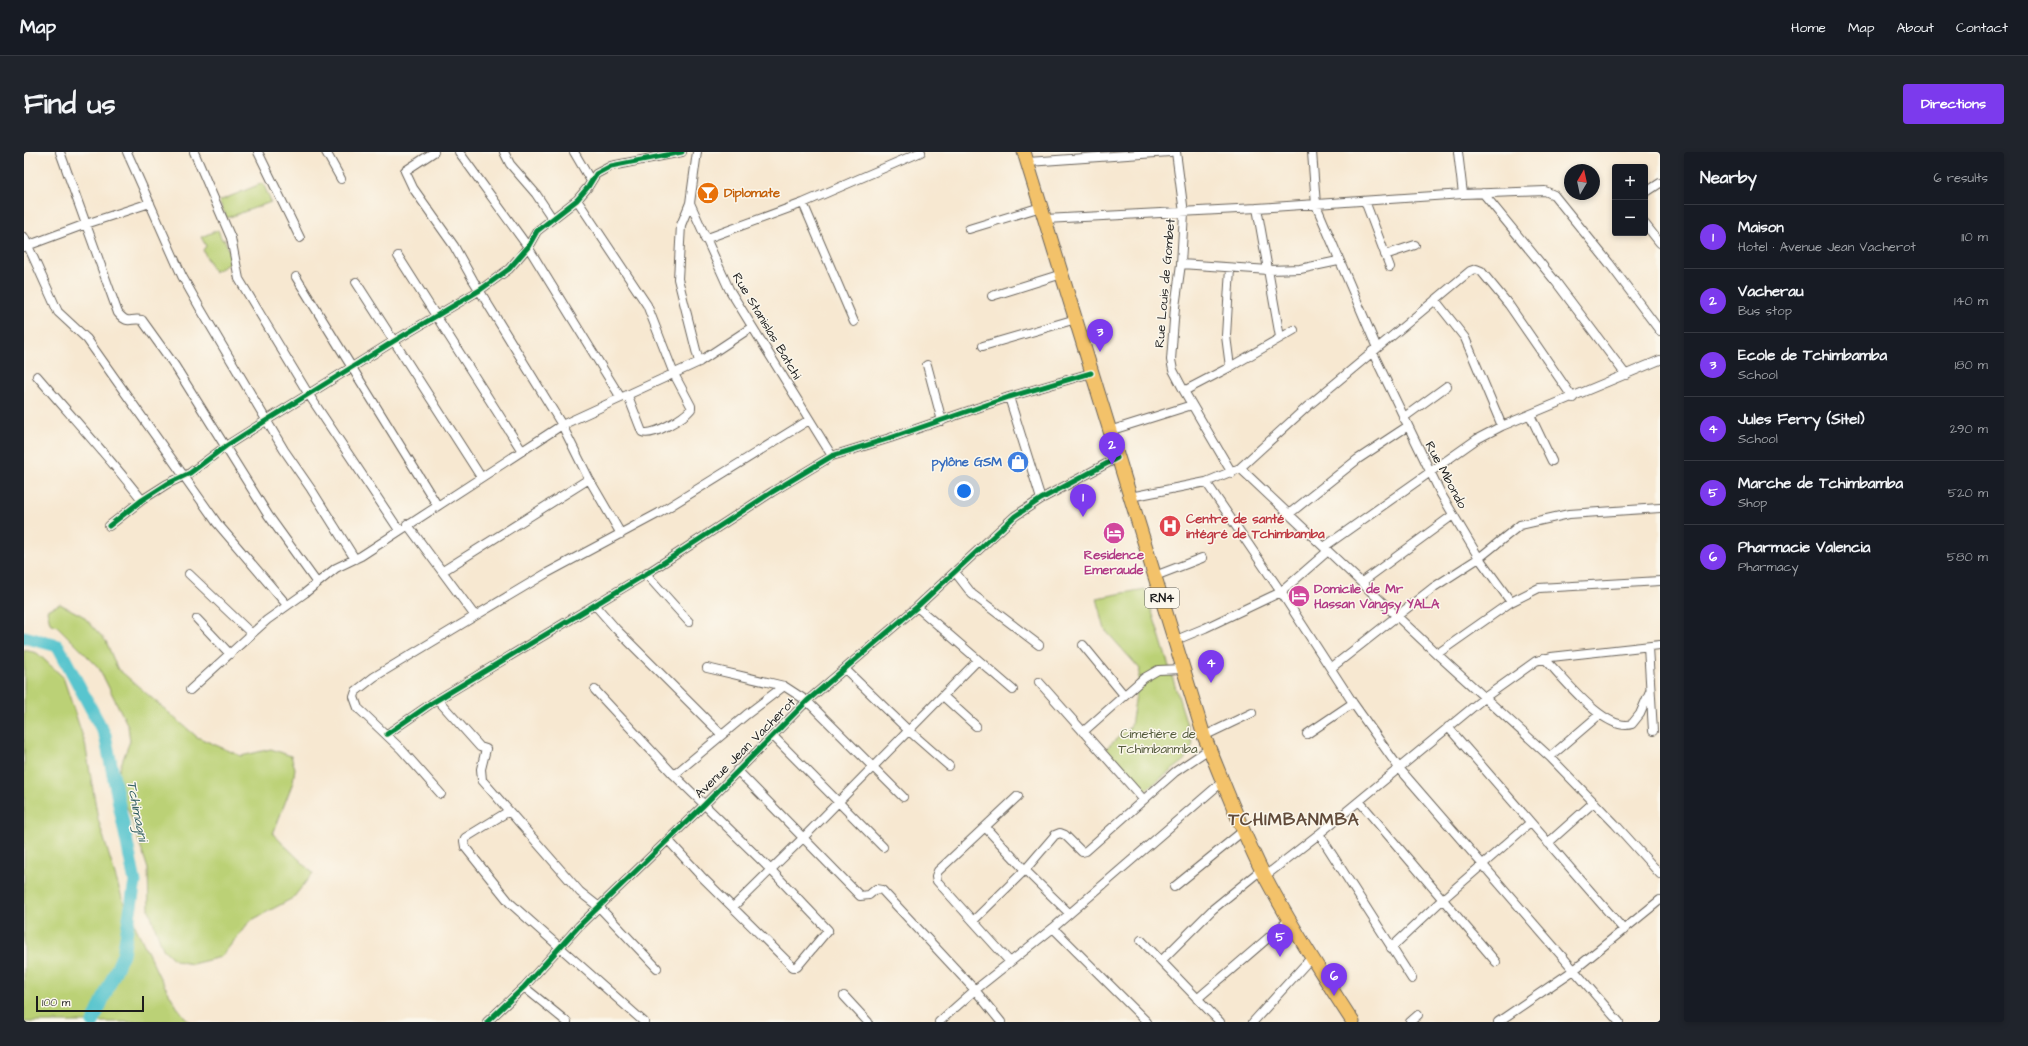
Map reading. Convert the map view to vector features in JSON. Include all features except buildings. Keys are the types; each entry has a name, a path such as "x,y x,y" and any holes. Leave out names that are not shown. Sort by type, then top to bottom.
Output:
{"highway":[{"name":"RN4","path":"1026,157 1117,458 1176,640 1207,742 1222,782 1263,873 1311,958 1353,1022"}],"street":[{"path":"60,152 118,313 123,319 128,321 142,320 168,356 268,515 317,584"},
{"path":"127,152 182,276 287,454 355,559"},
{"path":"194,152 230,238 239,279 309,395 399,530"},
{"path":"258,152 300,238"},
{"path":"326,152 341,179"},
{"path":"434,152 409,167 405,173 413,188 454,246 562,424 589,479 621,534"},
{"path":"459,152 528,247 624,397 642,432 650,434 670,424 691,409 691,406 674,374 647,305 577,200"},
{"path":"504,152 510,164 536,194 552,218"},
{"path":"574,152 591,181"},
{"path":"109,526 142,500 167,484 185,475 226,446 436,315 480,290 509,269 528,247 537,231 577,200 596,174 611,166 682,152"},
{"path":"697,152 690,203 681,225 678,279 699,362"},
{"path":"705,239 803,203 901,155 921,152"},
{"path":"1026,157 1170,152"},
{"name":"Rue Louis de Gombet","path":"1176,152 1184,213 1181,264 1170,351 1173,370 1232,473"},
{"name":"Rue Mbondo","path":"1312,152 1316,204 1374,349 1404,418 1429,471 1453,515 1480,558 1511,602"},
{"path":"1458,152 1463,194"},
{"path":"1648,191 1660,183"},
{"path":"1045,220 1184,213 1463,194 1545,191 1554,195 1660,331"},
{"path":"1483,193 1556,282 1626,375"},
{"path":"1365,201 1390,267"},
{"path":"26,246 150,203"},
{"name":"Rue Stanislas Batchi","path":"690,203 726,283 832,456"},
{"path":"803,203 854,322"},
{"path":"969,229 1041,206"},
{"path":"1257,208 1280,338"},
{"path":"1648,228 1660,243"},
{"path":"24,237 26,246 58,312 87,339 229,539 287,605"},
{"path":"1385,255 1415,245"},
{"path":"398,256 522,451"},
{"path":"1181,264 1269,270 1300,269 1338,261"},
{"path":"1230,268 1226,336 1230,367"},
{"path":"1130,497 1206,482 1232,473 1240,468 1303,410 1374,349 1470,271 1476,269 1481,271 1509,305 1573,398"},
{"path":"992,296 1062,274"},
{"path":"296,277 437,505"},
{"path":"356,282 481,477"},
{"path":"1435,300 1465,338 1502,426"},
{"path":"983,346 1076,319"},
{"path":"190,690 251,633 336,568 355,559 406,524 562,424 699,362 752,327"},
{"path":"1184,391 1230,367 1294,330"},
{"path":"1176,640 1281,592 1326,549 1429,471 1471,442 1502,426 1573,398 1660,360"},
{"path":"927,365 942,421"},
{"path":"387,734 438,700 646,574 772,492 832,456 942,421 1009,397 1091,373"},
{"path":"37,376 95,445 118,469 142,500"},
{"path":"1404,418 1447,386"},
{"path":"1009,397 1041,499 1117,458"},
{"path":"1109,431 1192,405"},
{"path":"1530,415 1552,461"},
{"path":"441,794 416,764 387,734 374,724 358,708 354,697 356,691 374,677 475,616 547,573 621,534 809,420"},
{"path":"1289,514 1358,459 1408,426"},
{"path":"1240,468 1362,582 1436,654 1550,757 1594,802 1660,874"},
{"path":"443,571 589,479"},
{"path":"1206,482 1281,592 1353,703 1399,768 1482,866 1619,1022"},
{"name":"Avenue Jean Vacherot","path":"524,987 598,907 704,805 807,701 917,607 1015,516 1041,499"},
{"path":"1331,668 1398,617 1434,587 1480,558 1515,528 1526,522 1569,514 1660,508"},
{"path":"1362,582 1453,515"},
{"path":"406,524 443,571 475,616"},
{"path":"1155,576 1202,558"},
{"path":"954,572 972,594 1040,645"},
{"path":"189,574 251,633"},
{"path":"646,574 689,622"},
{"path":"1436,654 1511,602 1539,588 1660,581"},
{"path":"595,605 616,629 722,735"},
{"path":"917,607 1013,690"},
{"path":"197,619 230,654"},
{"path":"1083,645 1124,695"},
{"path":"1161,961 1213,910 1319,834 1484,698 1536,661 1544,658 1660,645"},
{"path":"1648,647 1653,731"},
{"path":"1544,658 1599,715 1620,725 1632,724 1640,714 1650,690"},
{"path":"733,906 803,838 871,767 978,660"},
{"path":"707,668 784,686 807,701 871,767 903,797"},
{"path":"1083,732 1144,678 1158,670 1184,669"},
{"path":"845,670 908,730 949,766"},
{"path":"1038,682 1143,799"},
{"path":"674,775 784,686"},
{"path":"595,690 674,775 771,870 828,930 797,967 791,966 733,906 690,865 668,840"},
{"path":"942,696 976,726"},
{"path":"438,700 480,747 486,749 481,769 482,780 580,892 598,907 657,968"},
{"path":"1307,734 1353,703"},
{"path":"973,921 1025,870 1055,834 1060,833 1065,835 1082,852 1086,851 1207,742 1252,713"},
{"path":"1550,757 1599,715"},
{"path":"1448,727 1624,930"},
{"path":"773,736 883,847"},
{"path":"737,770 860,896 869,895 876,889 882,890 975,990 1001,1022"},
{"path":"939,1022 975,990 1053,928 1222,782"},
{"path":"1010,962 937,881 936,876 938,871 1018,796"},
{"path":"1359,802 1496,962"},
{"path":"1548,843 1594,802"},
{"path":"508,811 465,838 465,846 510,903 644,1022"},
{"path":"1391,948 1443,899 1530,823"},
{"path":"985,827 1025,870 1069,913"},
{"path":"1174,887 1243,831"},
{"path":"1319,834 1412,979"},
{"path":"1498,1022 1508,1019 1574,970 1660,900"},
{"path":"1196,1000 1289,920"},
{"path":"1053,928 1147,1022"},
{"path":"1141,940 1196,1000 1220,1022"},
{"path":"1253,1022 1311,958"},
{"path":"490,1021 524,987 567,1022"},
{"path":"844,996 868,1022"},
{"path":"1410,1022 1418,1015"}],"green space":[{"path":"263,183 271,202 227,218 219,201"},
{"path":"218,230 222,240 224,239 231,254 232,262 214,272 203,250 206,246 201,237"},
{"name":"Cimetière de Tchimbanmba","path":"1145,589 1193,744 1184,761 1144,791 1103,751 1131,726 1140,669 1105,630 1097,598"},
{"path":"60,604 83,616 106,641 117,668 197,737 241,756 271,749 291,756 295,768 293,782 273,834 313,873 293,898 250,921 221,957 192,964 176,961 163,949 149,910 148,869 129,811 117,792 117,775 130,741 128,726 99,668 57,626 50,623 47,610"},
{"path":"24,650 37,653 63,677 85,743 98,819 122,898 159,976 177,1007 189,1022 24,1022"}],"waterway":[{"name":"Tchimagni","path":"24,637 58,646 105,735 135,882 123,954 93,1022"}],"cycle path":[{"path":"109,526 142,500 167,484 190,473 226,446 394,341 480,290 509,269 528,247 537,231 577,200 588,187 596,174 611,166 682,152"},
{"path":"387,734 432,703 646,574 772,492 832,456 890,438 1009,397 1091,373"},
{"path":"487,1022 524,987 579,926 704,805 807,701 917,607 1015,516 1041,499 1117,458"}],"place":[{"name":"Diplomate","path":"708,193"},
{"name":"Ecole de Tchimbamba","path":"1100,352"},
{"name":"pylône GSM","path":"1018,462"},
{"name":"Vacherau","path":"1112,465"},
{"name":"Maison","path":"1083,517"},
{"name":"Centre de santé intégré de Tchimbamba","path":"1170,526"},
{"name":"Residence Emeraude","path":"1114,533"},
{"name":"Domicile de Mr Hassan Vangsy YALA","path":"1299,596"},
{"name":"Jules Ferry (Site1)","path":"1211,683"},
{"name":"Marche de Tchimbamba","path":"1280,957"},
{"name":"Pharmacie Valencia","path":"1334,996"}],"district":[{"name":"TCHIMBANMBA","path":"1294,820"}]}
